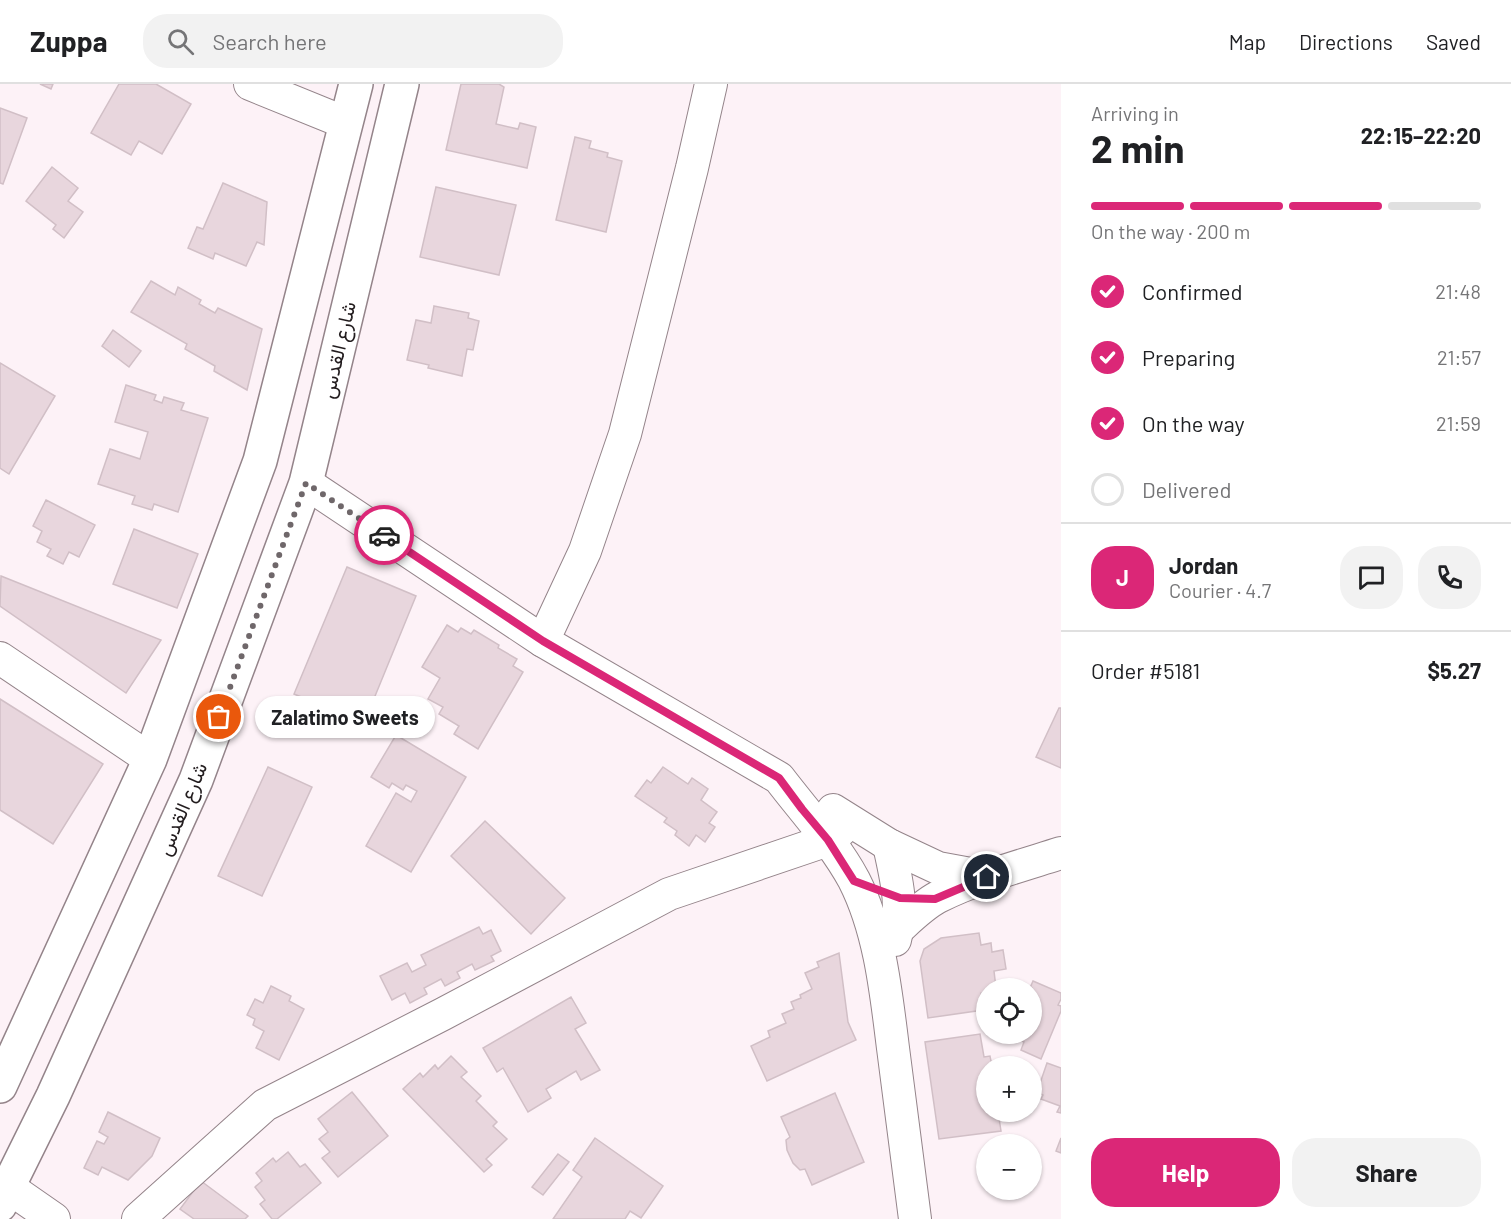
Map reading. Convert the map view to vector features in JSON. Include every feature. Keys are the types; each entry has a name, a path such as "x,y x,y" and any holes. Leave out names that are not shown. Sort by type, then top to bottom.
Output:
{"main road":[{"path":"0,1086 150,759 260,461 356,84"},
{"name":"شارع القدس","path":"4,1196 54,1096 195,780 306,483 402,84"},
{"path":"346,123 388,141"},
{"path":"260,461 306,483"}],"street":[{"path":"250,84 346,123"},
{"path":"543,641 585,550 625,434 711,84"},
{"path":"306,483 543,641 779,778 802,809 839,830 889,845 938,868 987,877"},
{"path":"0,658 150,759"},
{"path":"839,830 854,881 873,929 885,985 915,1219"},
{"path":"138,1219 265,1105 669,894 839,830"},
{"path":"885,985 898,929 900,898 889,845"},
{"path":"898,929 918,910 935,899 987,877 1061,853"},
{"path":"854,881 900,898 935,899"},
{"path":"4,1196 54,1219"}],"building":[{"path":"40,84 53,84 51,89"},
{"path":"119,84 156,84 191,104 162,154 139,141 131,155 91,133"},
{"path":"461,84 499,84 504,87 496,124 518,129 520,123 536,127 527,168 446,150"},
{"path":"0,108 27,118 3,184 0,183"},
{"path":"575,137 591,141 589,148 608,153 607,157 622,161 606,232 556,220"},
{"path":"52,167 78,188 68,201 83,212 64,238 53,229 56,225 26,201"},
{"path":"223,183 267,202 264,245 257,242 246,266 215,253 213,259 188,248 197,227 203,229"},
{"path":"436,187 516,205 499,275 420,257"},
{"path":"151,281 175,295 178,287 201,300 199,304 215,313 218,308 262,329 247,390 214,371 215,366 185,349 187,344 131,312"},
{"path":"434,306 469,313 468,318 479,321 473,350 467,349 462,376 428,368 429,365 407,360 416,320 431,323"},
{"path":"113,330 141,351 129,367 102,346"},
{"path":"0,363 55,396 9,474 0,468"},
{"path":"126,385 156,395 154,400 162,403 164,397 184,403 181,410 208,418 178,512 154,504 152,510 132,504 135,496 98,484 110,449 140,459 148,432 115,422"},
{"path":"46,500 95,525 79,557 69,552 63,564 47,556 51,549 37,542 42,531 33,526"},
{"path":"134,529 198,554 177,608 113,584"},
{"path":"347,567 416,596 364,723 294,694"},
{"path":"1,576 161,640 126,693 0,606"},
{"path":"447,625 458,632 461,628 471,634 474,630 499,645 498,648 517,659 513,666 523,672 478,749 454,734 459,726 439,714 443,707 428,699 440,678 422,667"},
{"path":"0,699 103,764 53,844 0,810"},
{"path":"1061,708 1061,768 1036,757"},
{"path":"396,735 466,777 411,872 366,846 396,793 411,802 417,791 406,785 403,790 392,783 389,788 371,777"},
{"path":"268,767 312,787 262,896 218,876"},
{"path":"663,767 688,784 692,778 708,789 701,800 717,812 709,823 715,827 705,842 696,835 689,846 675,835 677,831 664,822 667,818 635,796 647,780 651,783"},
{"path":"485,821 565,898 531,934 451,856"},
{"path":"479,927 483,934 491,930 501,951 491,956 494,961 475,970 472,964 457,972 460,978 445,986 441,979 424,988 427,994 410,1003 405,993 392,1000 380,976 407,963 412,972 426,965 421,955"},
{"path":"979,933 981,945 991,943 992,952 1003,950 1006,969 994,971 995,978 976,978 976,1011 928,1018 920,961 924,949 941,938"},
{"path":"839,953 848,1022 856,1040 767,1081 751,1046 770,1037 768,1031 786,1023 782,1014 794,1009 791,1002 801,998 800,995 812,989 805,973 819,967 817,962"},
{"path":"1042,985 1061,993 1058,1005 1061,1006 1061,1011 1042,1057 1021,1050 1023,1044 1042,1044"},
{"path":"271,986 291,996 289,1001 304,1009 279,1060 256,1048 264,1031 253,1025 255,1019 247,1015 255,999 263,1003"},
{"path":"571,997 586,1023 575,1029 600,1070 581,1080 576,1071 546,1089 551,1098 528,1112 503,1068 497,1072 483,1048"},
{"path":"976,1035 976,1044 982,1044 984,1056 976,1056 976,1122 1000,1122 1001,1131 939,1139 925,1042"},
{"path":"451,1056 467,1072 461,1077 481,1096 476,1101 497,1122 493,1126 507,1139 486,1159 492,1165 484,1172 403,1089 420,1073 423,1077 435,1065 438,1069"},
{"path":"1047,1063 1061,1068 1061,1113 1057,1112 1060,1106 1042,1099 1042,1078"},
{"path":"352,1092 388,1136 338,1177 322,1158 330,1152 319,1139 328,1132 318,1119"},
{"path":"835,1093 864,1162 812,1185 805,1169 800,1170 793,1163 787,1150 786,1140 790,1137 781,1117"},
{"path":"108,1112 160,1138 152,1156 128,1180 102,1167 98,1175 84,1168 97,1141 104,1144 108,1137 99,1132"},
{"path":"595,1138 663,1186 641,1218 630,1211 625,1219 553,1219 582,1177 573,1170"},
{"path":"1061,1138 1061,1153 1056,1151"},
{"path":"288,1152 300,1167 305,1164 321,1183 277,1219 272,1219 260,1204 265,1200 255,1187 262,1181 256,1173 273,1158 276,1162"},
{"path":"558,1154 569,1162 543,1195 532,1187"},
{"path":"201,1181 248,1216 245,1219 194,1219 180,1209"}],"way so far":[{"path":"219,717 306,483 384,535"}],"place":[{"name":"Zalatimo Sweets","path":"219,717"}],"route":[{"path":"384,535 543,641 779,778 828,840 854,881 900,898 935,899 987,877"}]}
